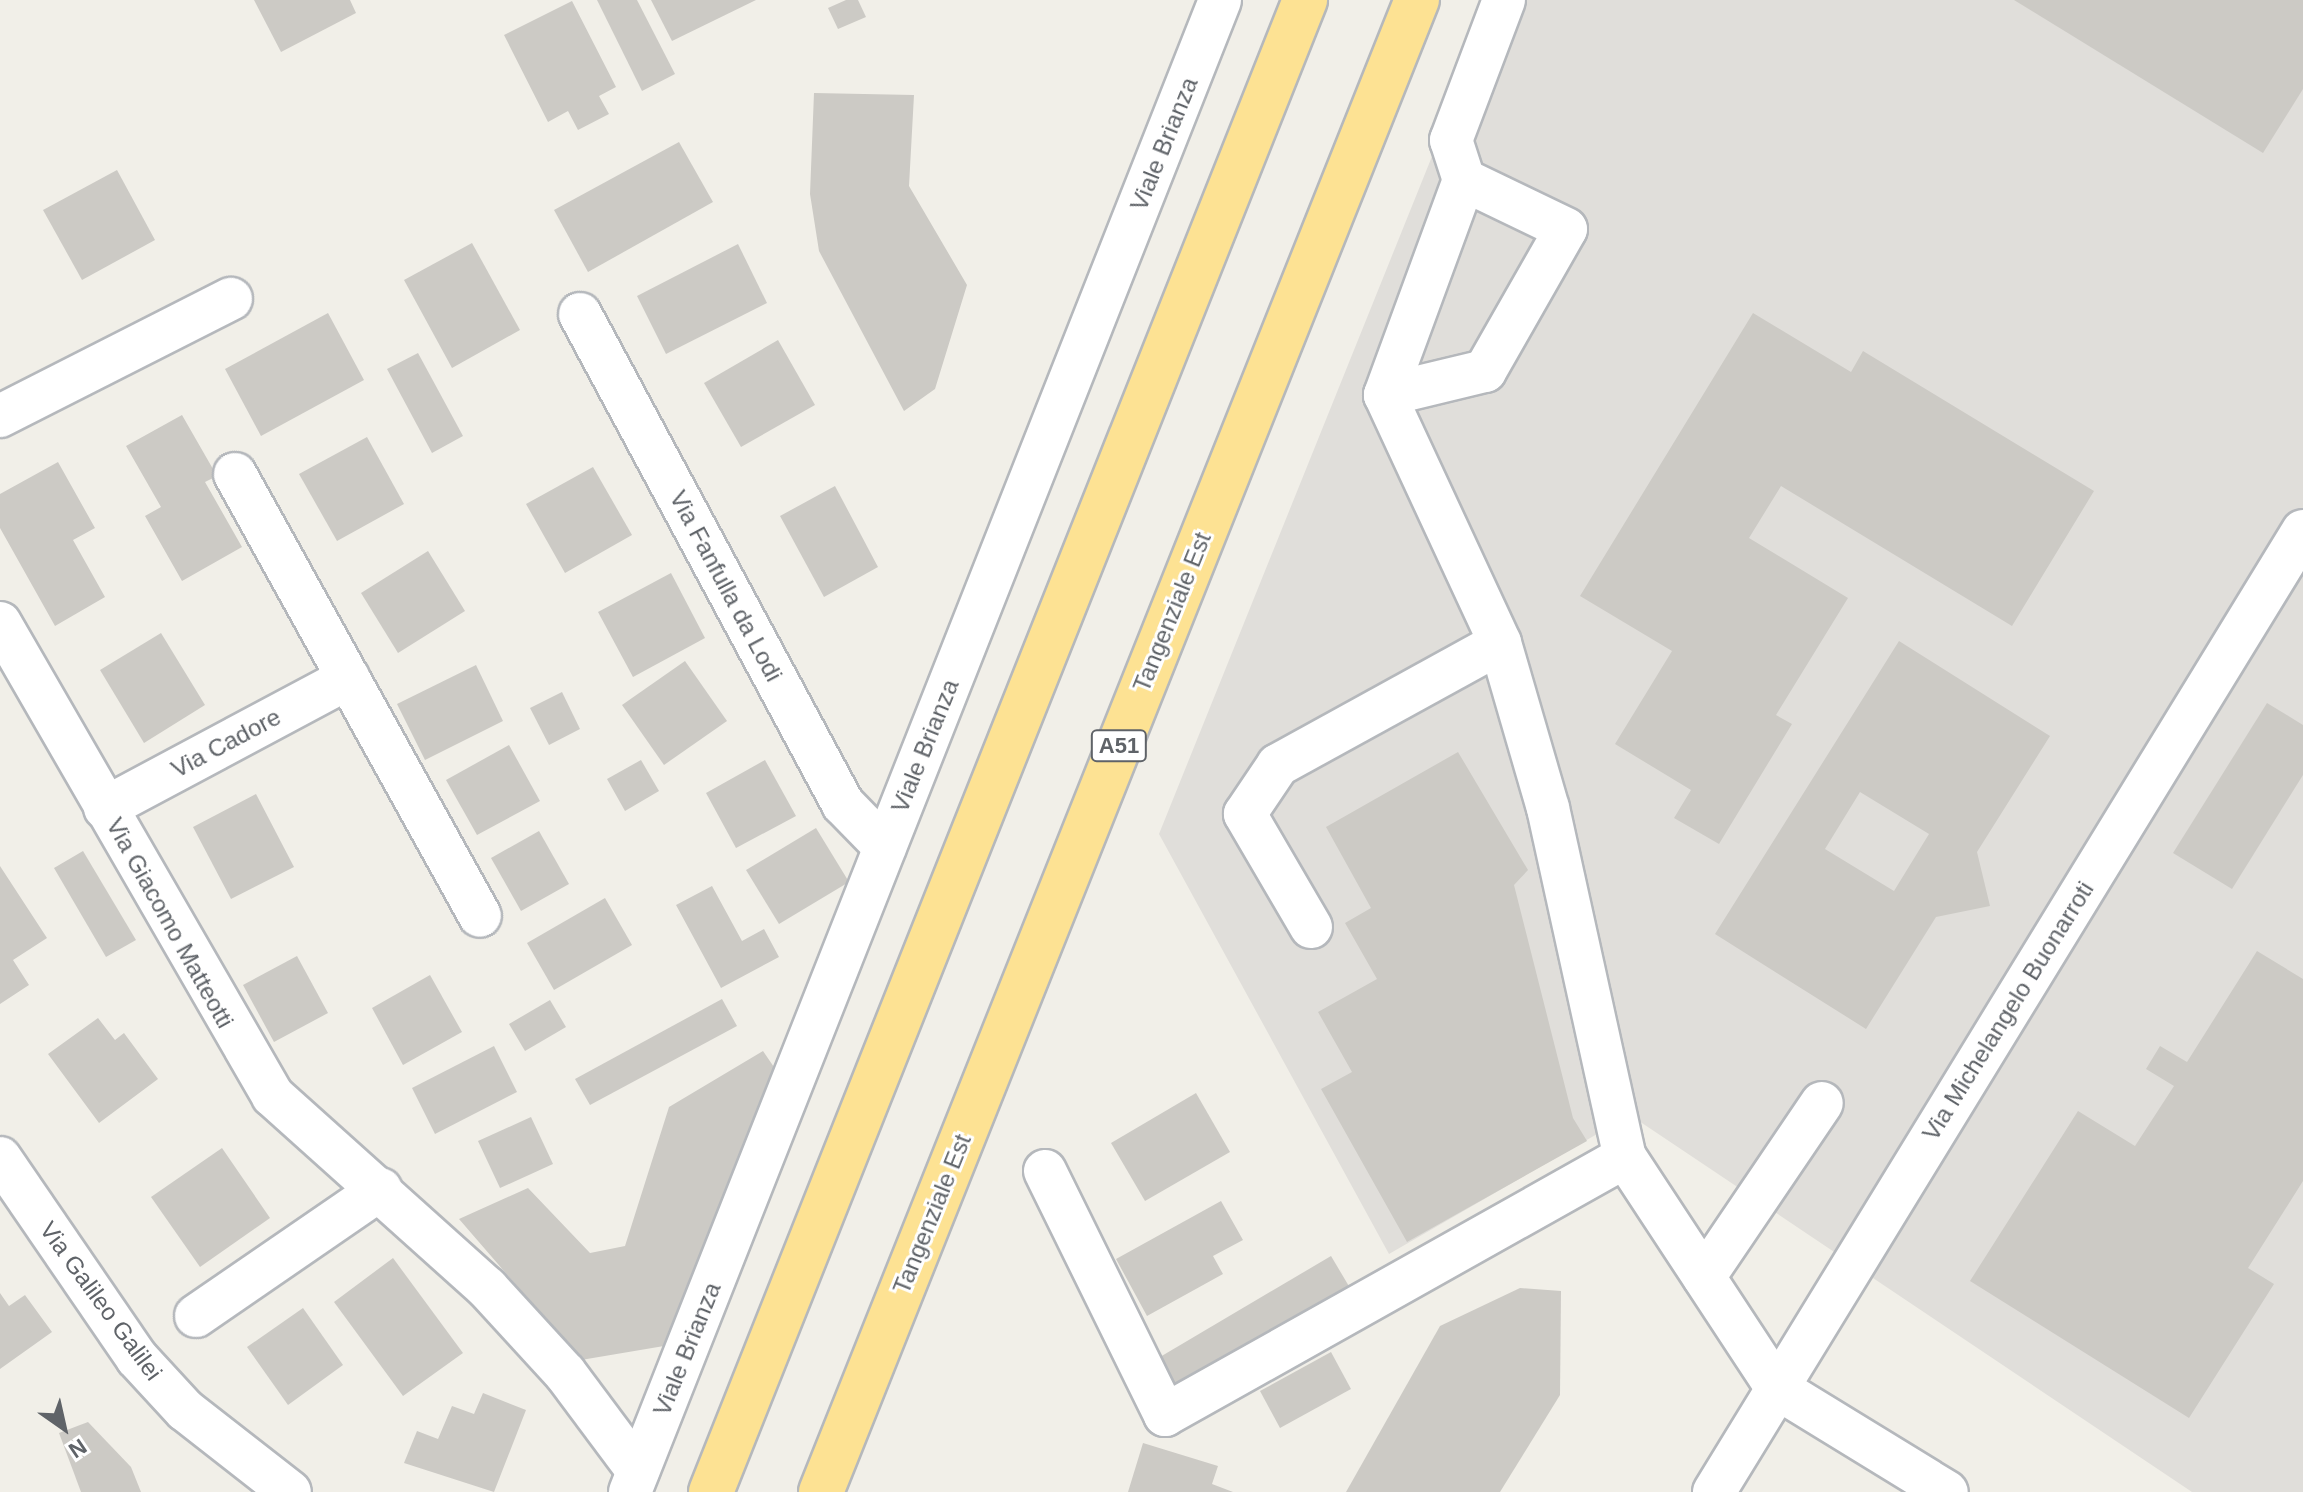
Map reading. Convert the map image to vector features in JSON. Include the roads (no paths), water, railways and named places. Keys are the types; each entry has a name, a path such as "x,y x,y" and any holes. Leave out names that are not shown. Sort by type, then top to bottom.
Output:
{"highway":[{"path":"711,1492 1305,0"},
{"name":"Tangenziale Est","path":"821,1492 1417,0"}],"street":[{"name":"Viale Brianza","path":"634,1481 1220,0"},
{"path":"1504,0 1451,140 1464,180 1385,395 1407,454 1500,643 1548,808 1625,1157 1777,1388 1947,1492"},
{"path":"1385,395 1485,371 1566,229 1464,180"},
{"path":"0,416 231,299"},
{"name":"Via Fanfulla da Lodi","path":"580,314 843,804 885,847"},
{"path":"235,474 480,916"},
{"name":"Via Michelangelo Buonarroti","path":"1714,1492 2303,531"},
{"name":"Via Giacomo Matteotti","path":"0,623 273,1096 310,1135 381,1189 565,1373 634,1481"},
{"path":"1311,927 1245,814 1278,765 1500,643"},
{"name":"Via Cadore","path":"105,808 348,678"},
{"path":"1704,1277 1822,1103"},
{"path":"1045,1171 1165,1415 1625,1157"},
{"name":"Via Galileo Galilei","path":"0,1158 137,1358 185,1410 290,1492"},
{"path":"196,1316 381,1189"}]}
